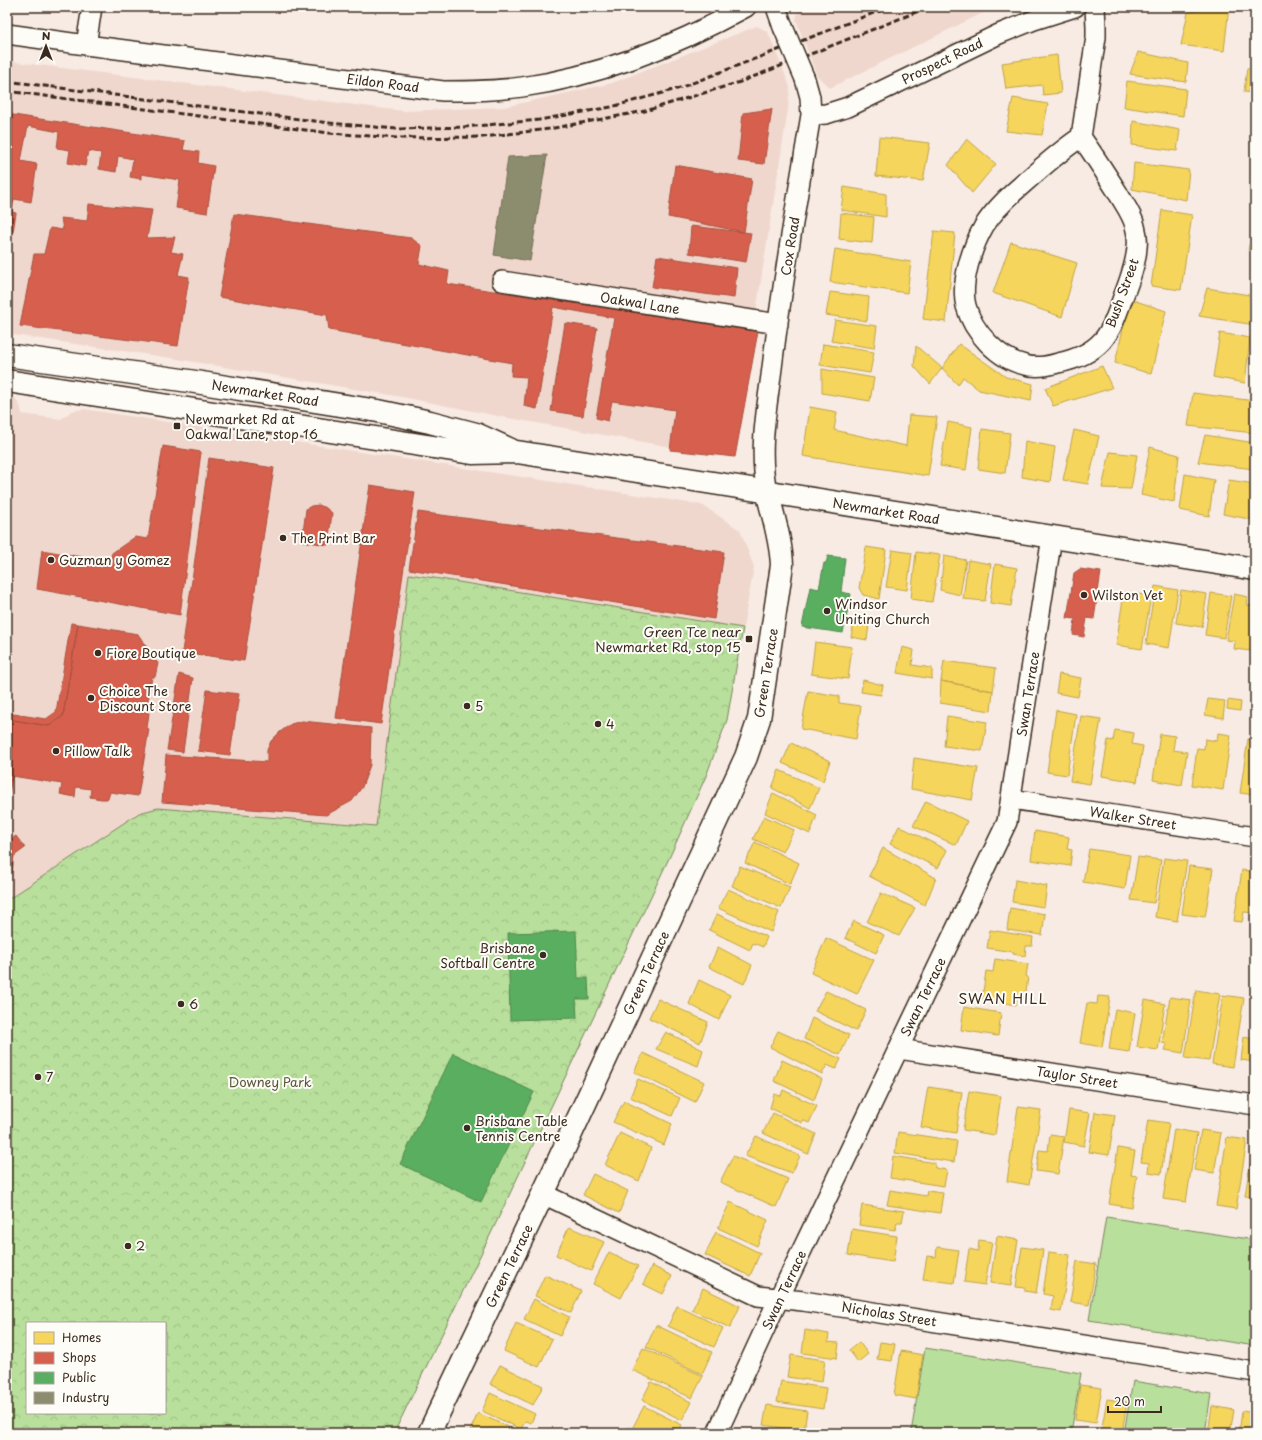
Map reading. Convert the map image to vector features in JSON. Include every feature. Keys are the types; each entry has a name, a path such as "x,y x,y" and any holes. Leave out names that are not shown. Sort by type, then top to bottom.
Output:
{"main road":[{"name":"Newmarket Road","path":"7,355 189,381 378,411 476,434 517,452"},
{"name":"Newmarket Road","path":"7,381 472,453 517,452 1255,569"},
{"name":"Green Terrace","path":"428,1433 543,1194 713,830 746,757 754,735 763,694 782,565 780,539 767,491"}],"street":[{"path":"86,45 92,7"},
{"name":"Eildon Road","path":"7,34 443,90 485,91 523,87 600,70 696,32 746,7"},
{"name":"Cox Road","path":"767,491 764,479 763,458 768,400 778,324 811,115 810,97 805,79 776,7"},
{"name":"Prospect Road","path":"811,115 826,114 848,106 999,34 1034,20 1075,7"},
{"path":"1080,137 1096,37 1095,7"},
{"name":"Bush Street","path":"1080,137 1097,159 1132,216 1136,226 1137,237 1135,259 1115,318 1108,333 1101,342 1085,353 1071,360 1038,366 1026,366 1012,361 983,338 966,306 965,290 967,269 975,245 984,226 995,210 1057,153 1080,137"},
{"name":"Oakwal Lane","path":"502,281 778,324"},
{"name":"Swan Terrace","path":"717,1433 1007,822 1052,537"},
{"name":"Walker Street","path":"1011,799 1255,837"},
{"name":"Taylor Street","path":"899,1049 1255,1105"},
{"name":"Nicholas Street","path":"543,1194 758,1296 803,1301 1255,1372"}],"shaded area":[{"path":"799,7 995,7 830,88 817,76 796,20"},
{"path":"757,26 768,32 790,87 788,109 733,458 503,417 402,397 171,358 7,334 7,61 403,111 504,107 612,83"},
{"path":"7,393 16,399 21,408 22,414 61,419 72,411 84,409 702,505 740,530 754,567 743,628 409,574 376,826 158,808 139,813 7,900"}],"green space":[{"name":"Downey Park","path":"409,574 743,628 727,720 706,776 671,854 495,1225 394,1433 7,1433 7,900 139,813 158,808 376,826"},
{"path":"1106,1217 1255,1240 1255,1346 1089,1320"},
{"path":"925,1348 1081,1373 1071,1433 911,1433"},
{"path":"1133,1381 1211,1394 1205,1433 1124,1433"}],"building: Homes":[{"path":"1199,7 1229,7 1224,51 1181,45 1188,12 1198,11"},
{"path":"1138,52 1188,63 1186,82 1130,74"},
{"path":"1057,55 1061,93 1043,95 1042,85 1006,89 1002,63"},
{"path":"1247,68 1255,69 1255,93 1244,92"},
{"path":"1127,81 1186,89 1183,116 1124,107"},
{"path":"1013,98 1048,104 1042,135 1006,131"},
{"path":"1133,121 1180,130 1177,151 1132,145"},
{"path":"879,137 930,143 923,181 876,176"},
{"path":"967,139 996,164 972,193 948,165"},
{"path":"1134,163 1189,170 1186,200 1132,189"},
{"path":"844,187 886,194 886,217 841,210"},
{"path":"1162,210 1192,215 1181,290 1151,286"},
{"path":"841,213 874,217 872,243 839,239"},
{"path":"1255,217 1255,251 1248,250"},
{"path":"934,231 955,233 946,322 923,319"},
{"path":"1011,242 1077,263 1062,317 993,293"},
{"path":"835,249 911,262 907,293 830,282"},
{"path":"1255,260 1255,287 1251,286"},
{"path":"1207,288 1255,296 1255,325 1199,316"},
{"path":"830,292 869,297 867,321 826,315"},
{"path":"1130,299 1166,311 1151,374 1115,363"},
{"path":"835,320 877,326 874,348 831,341"},
{"path":"1220,333 1250,338 1245,383 1213,377"},
{"path":"823,344 874,352 870,373 820,365"},
{"path":"959,344 1006,377 1033,384 1031,401 979,390 963,377 958,385 942,368"},
{"path":"916,346 942,368 930,384 914,366"},
{"path":"1102,366 1112,388 1053,406 1045,388"},
{"path":"822,369 874,378 870,401 822,393"},
{"path":"1193,393 1255,401 1255,433 1188,426"},
{"path":"810,407 837,412 834,430 906,446 909,415 937,417 928,476 803,456"},
{"path":"948,422 972,427 966,470 940,466"},
{"path":"982,429 1010,433 1005,473 978,469"},
{"path":"1074,430 1099,436 1088,484 1063,480"},
{"path":"1205,435 1255,443 1254,469 1198,462"},
{"path":"1025,441 1055,447 1050,482 1022,477"},
{"path":"1150,447 1179,455 1174,502 1141,495"},
{"path":"1110,452 1137,455 1131,489 1102,488"},
{"path":"1185,474 1214,480 1209,516 1180,510"},
{"path":"1229,480 1255,484 1254,520 1223,514"},
{"path":"866,547 886,550 879,599 863,595 859,588"},
{"path":"892,550 912,553 907,590 886,587"},
{"path":"916,552 940,555 932,602 911,599"},
{"path":"944,556 966,560 960,595 940,590"},
{"path":"968,560 991,564 985,601 963,599"},
{"path":"995,564 1017,568 1011,606 990,603"},
{"path":"1155,586 1178,590 1169,648 1146,644"},
{"path":"1181,590 1207,594 1202,627 1176,623"},
{"path":"1124,592 1151,596 1142,649 1116,645"},
{"path":"1211,593 1231,596 1224,638 1205,635"},
{"path":"1234,594 1248,597 1247,605 1255,606 1255,625 1251,651 1234,649 1235,641 1226,640"},
{"path":"854,621 869,624 867,640 851,637"},
{"path":"815,642 852,647 848,679 811,674"},
{"path":"902,647 914,650 912,665 932,668 932,679 897,673"},
{"path":"944,661 996,668 993,691 941,681"},
{"path":"1059,674 1081,678 1078,697 1056,693"},
{"path":"863,680 883,685 881,695 861,692"},
{"path":"941,681 993,691 991,711 940,703"},
{"path":"808,691 839,696 839,703 861,706 856,739 801,729"},
{"path":"1208,699 1225,701 1223,718 1205,715"},
{"path":"1228,700 1241,702 1240,711 1227,709"},
{"path":"1056,710 1076,714 1067,775 1047,772"},
{"path":"947,716 987,722 982,751 944,746"},
{"path":"1081,716 1101,719 1090,784 1070,781"},
{"path":"1115,730 1134,733 1132,744 1143,746 1137,782 1102,776 1108,740 1113,741"},
{"path":"1218,733 1231,735 1223,790 1192,785 1197,748 1204,749 1205,739 1217,741"},
{"path":"1160,734 1175,736 1173,750 1187,752 1182,785 1153,780"},
{"path":"1248,739 1255,740 1255,795 1240,793"},
{"path":"791,743 830,761 823,781 782,763"},
{"path":"914,758 978,768 972,800 911,789"},
{"path":"779,770 819,788 810,808 772,788"},
{"path":"773,793 817,815 810,834 765,813"},
{"path":"926,801 967,821 956,845 913,826"},
{"path":"764,816 794,830 783,852 753,839"},
{"path":"899,826 947,850 938,868 890,844"},
{"path":"1035,831 1069,837 1067,849 1072,850 1070,866 1031,860"},
{"path":"755,842 799,863 790,884 745,863"},
{"path":"883,848 936,878 925,905 869,876"},
{"path":"1089,849 1130,855 1125,889 1083,882"},
{"path":"1138,857 1161,860 1154,903 1131,900"},
{"path":"1164,858 1187,861 1177,921 1155,917"},
{"path":"740,866 790,887 781,908 732,886"},
{"path":"1189,866 1213,869 1205,917 1182,914"},
{"path":"1242,870 1255,872 1255,913 1244,912 1242,922 1234,921"},
{"path":"1015,880 1047,886 1044,907 1012,902"},
{"path":"728,889 779,912 771,932 718,908"},
{"path":"881,893 915,908 899,936 867,922"},
{"path":"1010,908 1045,914 1042,935 1007,930"},
{"path":"717,914 767,937 763,947 753,943 750,950 709,930"},
{"path":"854,921 884,935 876,953 845,938"},
{"path":"990,930 1033,937 1032,946 1026,946 1025,956 1013,954 1013,952 987,948"},
{"path":"826,938 874,960 857,994 811,973"},
{"path":"718,947 752,965 744,984 709,967"},
{"path":"995,959 1028,964 1025,999 1017,998 1016,1005 982,999 986,971 993,972"},
{"path":"699,980 730,995 719,1020 689,1004"},
{"path":"1196,990 1220,994 1209,1061 1185,1058"},
{"path":"826,991 866,1010 856,1031 815,1011"},
{"path":"1223,995 1244,998 1233,1067 1212,1064"},
{"path":"1098,996 1110,997 1102,1047 1080,1043 1087,1003 1097,1004"},
{"path":"1170,997 1191,1000 1183,1053 1165,1050 1167,1044 1162,1043"},
{"path":"658,999 708,1022 700,1043 649,1018"},
{"path":"1145,1000 1165,1004 1158,1050 1137,1047"},
{"path":"964,1007 1001,1013 998,1036 961,1030"},
{"path":"1115,1009 1135,1013 1129,1052 1109,1049"},
{"path":"812,1018 849,1035 840,1055 804,1039"},
{"path":"1255,1027 1255,1062 1241,1060 1244,1037 1253,1039"},
{"path":"778,1031 841,1059 836,1069 827,1065 822,1074 770,1047"},
{"path":"666,1032 703,1050 698,1066 656,1049"},
{"path":"643,1053 704,1082 695,1102 634,1072"},
{"path":"782,1060 822,1079 814,1100 774,1081"},
{"path":"638,1079 680,1098 672,1116 630,1097"},
{"path":"928,1087 962,1092 956,1133 921,1127"},
{"path":"783,1090 817,1106 809,1123 802,1120 802,1123 770,1108 774,1094 781,1096"},
{"path":"969,1091 1001,1096 995,1135 963,1130"},
{"path":"624,1101 672,1124 664,1145 613,1122"},
{"path":"1018,1107 1041,1110 1029,1185 1007,1181"},
{"path":"1069,1110 1090,1113 1084,1146 1064,1142"},
{"path":"1095,1112 1115,1115 1109,1155 1089,1152"},
{"path":"773,1113 816,1134 808,1154 763,1133"},
{"path":"1148,1120 1169,1123 1161,1174 1148,1172 1149,1163 1141,1162"},
{"path":"1174,1129 1197,1133 1186,1202 1163,1199"},
{"path":"1201,1130 1221,1133 1214,1173 1194,1170"},
{"path":"898,1132 957,1141 954,1162 895,1153"},
{"path":"620,1133 651,1148 639,1181 605,1165"},
{"path":"1050,1135 1064,1137 1058,1174 1036,1171 1039,1150 1048,1151"},
{"path":"756,1136 800,1156 792,1173 745,1156"},
{"path":"1227,1137 1247,1140 1236,1209 1216,1206"},
{"path":"1255,1139 1255,1197 1245,1196"},
{"path":"1118,1148 1135,1151 1131,1175 1137,1176 1132,1208 1109,1204"},
{"path":"733,1156 788,1179 776,1207 720,1182"},
{"path":"893,1156 935,1163 935,1168 947,1170 944,1186 890,1178"},
{"path":"593,1174 628,1191 619,1213 583,1195"},
{"path":"890,1190 926,1196 927,1191 943,1193 940,1213 887,1205"},
{"path":"730,1202 768,1220 757,1246 718,1228"},
{"path":"862,1205 904,1211 902,1222 897,1222 895,1230 859,1225"},
{"path":"569,1227 604,1242 591,1271 556,1255"},
{"path":"852,1229 897,1236 893,1262 848,1255"},
{"path":"716,1232 760,1253 750,1276 705,1255"},
{"path":"997,1236 1018,1240 1011,1286 990,1283"},
{"path":"979,1240 992,1242 985,1285 964,1282 969,1249 978,1251"},
{"path":"937,1247 959,1250 954,1283 923,1279 927,1256 936,1257"},
{"path":"1022,1247 1043,1250 1036,1293 1025,1291 1025,1288 1016,1287"},
{"path":"609,1252 638,1266 621,1298 593,1284"},
{"path":"1049,1252 1070,1255 1061,1312 1051,1310 1053,1296 1043,1294"},
{"path":"1077,1261 1096,1264 1089,1305 1070,1302"},
{"path":"652,1266 672,1276 663,1294 643,1284"},
{"path":"545,1275 581,1291 571,1313 535,1296"},
{"path":"703,1288 740,1306 730,1328 692,1310"},
{"path":"534,1299 569,1317 560,1336 524,1319"},
{"path":"677,1306 723,1328 714,1347 668,1326"},
{"path":"516,1323 552,1339 539,1367 504,1351"},
{"path":"656,1325 712,1352 702,1374 646,1347"},
{"path":"805,1330 829,1334 828,1342 839,1343 837,1358 802,1353"},
{"path":"859,1342 868,1354 858,1362 849,1350"},
{"path":"880,1342 895,1344 892,1361 877,1359"},
{"path":"643,1348 703,1376 692,1398 632,1370"},
{"path":"901,1351 923,1355 916,1399 894,1395"},
{"path":"791,1355 825,1360 822,1382 787,1377"},
{"path":"500,1365 543,1386 533,1405 490,1384"},
{"path":"781,1381 826,1388 823,1409 777,1402"},
{"path":"651,1382 691,1402 682,1420 642,1400"},
{"path":"1080,1385 1102,1388 1096,1423 1075,1420"},
{"path":"490,1393 535,1414 531,1423 525,1421 521,1429 482,1411"},
{"path":"1107,1399 1127,1402 1122,1433 1101,1433"},
{"path":"767,1405 807,1411 804,1431 763,1425"},
{"path":"644,1406 682,1425 678,1433 646,1433 633,1427"},
{"path":"1212,1406 1234,1410 1230,1433 1208,1433"},
{"path":"1242,1411 1255,1413 1255,1433 1239,1433"},
{"path":"478,1413 521,1433 469,1433"},
{"path":"628,1427 641,1433 625,1433"}],"building: Shops":[{"path":"772,109 764,164 738,161 743,113"},
{"path":"7,114 185,141 183,150 199,152 198,163 214,166 207,213 176,208 180,180 141,174 141,179 130,177 133,159 118,156 116,172 99,169 101,153 88,151 85,166 68,163 70,150 57,148 59,132 28,126 21,161 37,164 31,202 14,199 12,212 16,213 13,232 7,231"},
{"path":"675,165 752,179 744,232 668,217"},
{"path":"89,204 152,210 147,238 175,237 171,252 183,254 178,275 189,277 178,346 20,326 34,254 44,254 50,228 63,230 61,218 87,221"},
{"path":"234,214 411,238 422,246 419,264 449,271 447,284 758,331 735,457 670,450 675,410 612,401 608,421 596,418 614,318 553,307 537,409 524,406 527,377 511,376 512,363 329,330 327,315 219,297"},
{"path":"691,226 751,233 746,262 689,253"},
{"path":"657,256 737,268 734,298 652,287"},
{"path":"565,323 597,328 583,416 551,411"},
{"path":"163,446 201,452 180,615 37,589 42,550 110,562 112,553 135,537 148,539"},
{"path":"209,458 274,468 244,661 182,652"},
{"path":"370,485 415,492 381,724 336,718"},
{"path":"319,505 332,513 328,545 302,541 306,509 311,506"},
{"path":"418,512 724,552 714,619 409,569"},
{"name":"Wilston Vet","path":"1080,569 1101,572 1094,619 1087,618 1084,637 1073,635 1075,619 1067,618 1074,573"},
{"path":"71,623 78,624 63,716 49,726 7,719 7,713 46,719 56,712"},
{"path":"78,624 138,634 152,655 151,660 158,663 155,677 152,677 146,712 149,713 147,728 149,729 138,796 110,792 108,799 101,799 90,797 91,789 76,787 75,797 60,794 62,784 12,776 7,805 7,719 49,726 63,716"},
{"path":"179,674 193,678 183,752 167,750"},
{"path":"207,690 239,694 230,755 198,751"},
{"path":"302,721 371,728 370,765 362,787 352,801 326,815 162,802 166,755 267,762 267,750 271,741 291,724"},
{"path":"16,836 25,848 14,856 12,872 7,871 7,842"}],"building: Public":[{"name":"Windsor Uniting Church","path":"828,556 845,558 841,592 851,594 843,633 802,627 810,587 819,589 824,563 826,563"},
{"name":"Brisbane Softball Centre","path":"576,931 578,978 588,978 589,999 576,999 577,1018 510,1020 508,933"},
{"name":"Brisbane Table Tennis Centre","path":"453,1053 534,1092 481,1202 400,1164"}],"building: Industry":[{"path":"547,155 530,261 494,255 508,157"}],"railway":[{"path":"7,81 330,123 397,129 465,127 539,120 611,107 677,89 889,7"},
{"path":"7,91 329,133 397,138 483,137 549,129 645,111 740,82 929,7"}],"place":[{"name":"Newmarket Rd at Oakwal Lane, stop 16","path":"177,426"},
{"name":"The Print Bar","path":"283,538"},
{"name":"Guzman y Gomez","path":"51,560"},
{"name":"Wilston Vet","path":"1084,595"},
{"name":"Windsor Uniting Church","path":"827,611"},
{"name":"Green Tce near Newmarket Rd, stop 15","path":"749,639"},
{"name":"Fiore Boutique","path":"98,653"},
{"name":"Choice The Discount Store","path":"91,698"},
{"name":"5","path":"467,706"},
{"name":"4","path":"598,724"},
{"name":"Pillow Talk","path":"56,751"},
{"name":"Brisbane Softball Centre","path":"543,955"},
{"name":"6","path":"181,1004"},
{"name":"7","path":"38,1077"},
{"name":"Brisbane Table Tennis Centre","path":"467,1128"},
{"name":"2","path":"128,1246"}],"district":[{"name":"SWAN HILL","path":"1003,999"}]}
